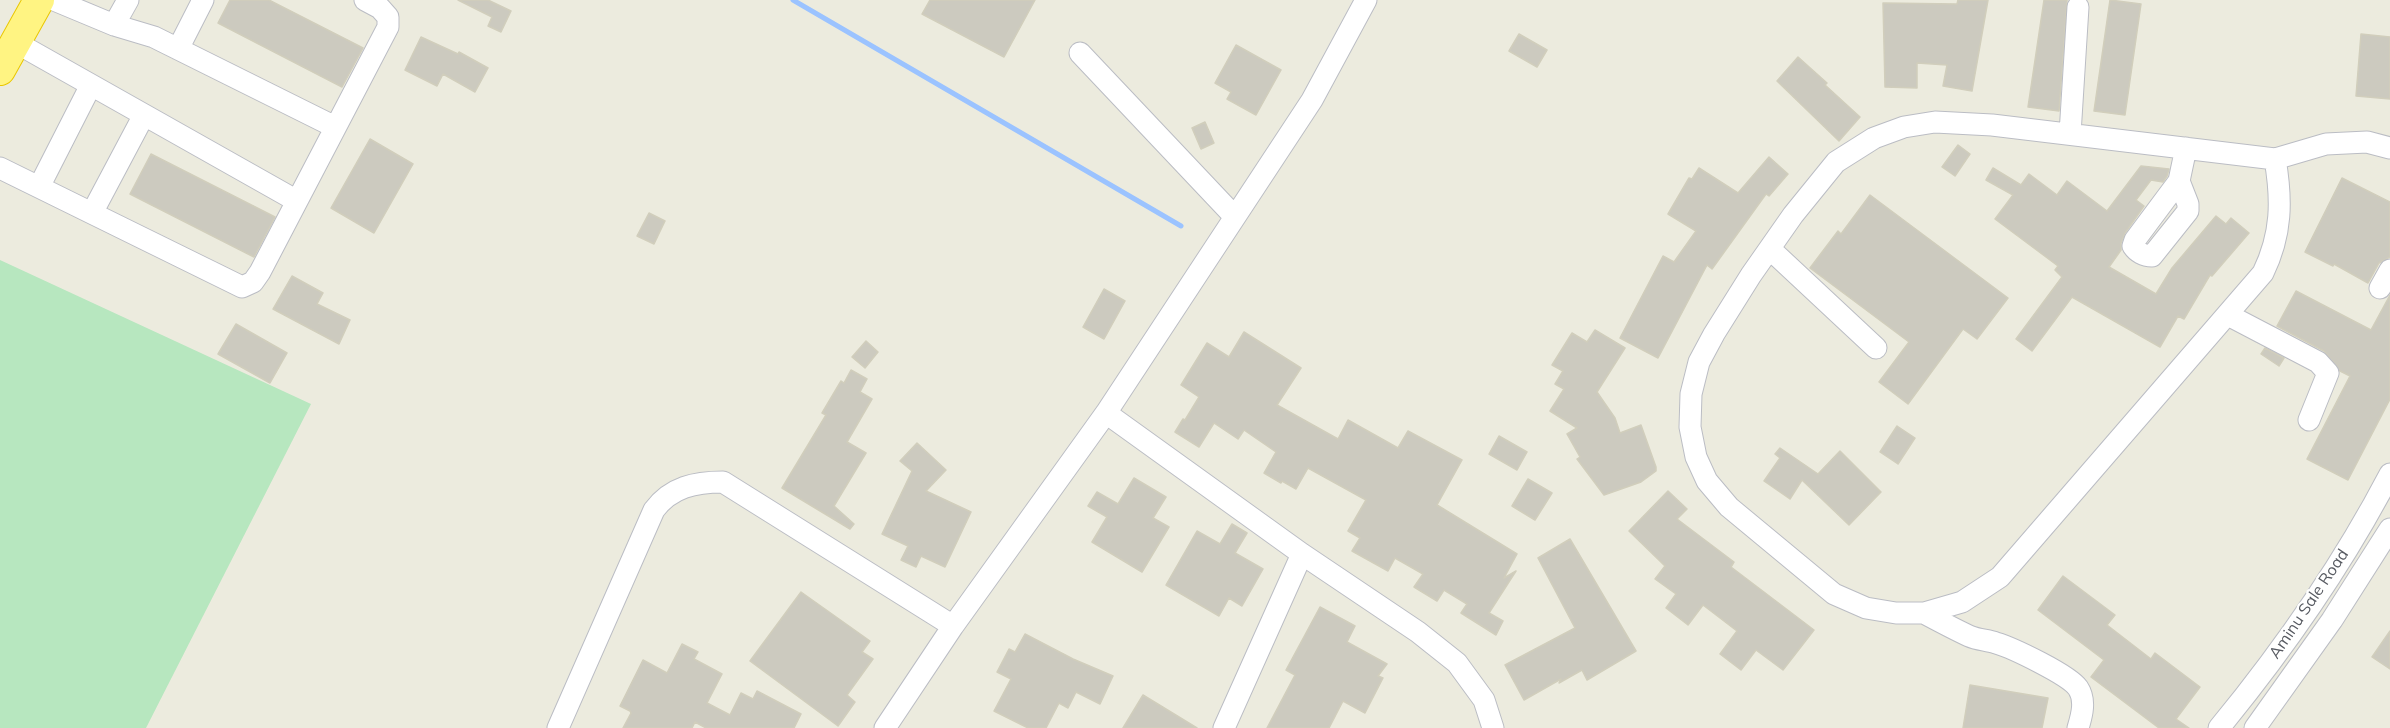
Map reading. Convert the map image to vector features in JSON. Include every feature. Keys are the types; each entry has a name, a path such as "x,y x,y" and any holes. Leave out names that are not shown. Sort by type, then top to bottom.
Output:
{"highway":[{"path":"0,70 39,0"}],"street":[{"path":"54,0 114,25 154,37 335,127"},
{"path":"114,25 128,0"},
{"path":"178,49 203,0"},
{"path":"0,168 242,287 253,282 388,27 388,17 380,8 365,0"},
{"path":"885,728 953,626 1106,413 1312,100 1366,0"},
{"path":"2070,134 2078,7"},
{"path":"15,42 297,201"},
{"path":"1080,53 1235,217"},
{"path":"39,187 91,85"},
{"path":"92,213 144,115"},
{"path":"2275,159 2280,189 2278,235 2263,273 2000,577 1962,602 1924,613 1896,613 1866,608 1834,594 1729,507 1707,482 1696,457 1690,427 1691,394 1699,362 1720,324 1793,215 1836,162 1884,134 1904,127 1935,122 1992,125 2275,159 2326,144 2367,142 2390,148"},
{"path":"2179,181 2186,148"},
{"path":"1770,249 1876,348"},
{"path":"2228,315 2318,362 2328,373 2309,420"},
{"path":"1106,413 1302,554 1418,632 1457,663 1484,700 1493,728"},
{"name":"Aminu Sale Road","path":"2219,728 2306,611 2362,525 2390,474"},
{"path":"558,728 654,510 663,498 687,486 705,482 723,483 953,626"},
{"path":"2362,525 2388,537"},
{"name":"Aminu Sale Road","path":"2255,728 2388,537"},
{"path":"1224,728 1302,554"},
{"path":"1924,613 1972,638 1994,642 2014,650 2066,678 2077,687 2082,700 2083,712 2078,728"}],"green space":[{"path":"0,260 311,404 146,728 0,728"}],"building":[{"path":"230,0 269,0 363,48 342,87 218,23"},
{"path":"458,0 488,0 511,11 501,32 488,26 492,17"},
{"path":"930,0 1035,0 1004,57 922,14"},
{"path":"1958,0 1988,0 1972,91 1943,86 1947,65 1917,63 1917,88 1885,87 1883,3 1957,4"},
{"path":"2044,0 2067,0 2059,111 2028,107"},
{"path":"2110,0 2141,4 2125,115 2094,111"},
{"path":"1519,34 1547,50 1537,67 1509,51"},
{"path":"2361,34 2390,37 2390,99 2356,96"},
{"path":"421,37 458,54 459,52 488,68 475,92 443,74 437,86 405,70"},
{"path":"1236,45 1281,70 1256,115 1227,99 1231,92 1215,83"},
{"path":"1798,57 1860,117 1839,141 1777,81"},
{"path":"1205,122 1214,143 1201,149 1192,128"},
{"path":"370,139 413,164 374,233 331,208"},
{"path":"1958,145 1970,154 1955,176 1942,167"},
{"path":"151,154 275,217 254,257 130,194"},
{"path":"1769,157 1788,174 1769,196 1766,194 1712,269 1707,265 1658,358 1620,338 1663,256 1674,262 1696,231 1668,214 1689,178 1692,179 1699,168 1738,193"},
{"path":"2141,166 2169,169 2163,182 2151,180 2136,200 2144,206 2125,233 2121,250 2109,267 2156,294 2172,268 2216,216 2226,224 2231,218 2249,233 2212,276 2210,275 2184,319 2178,316 2160,347 2072,297 2032,351 2016,339 2062,277 2055,270 2058,266 1995,219 2013,195 1986,180 1993,168 2021,185 2029,174 2057,195 2067,181 2107,211"},
{"path":"2342,178 2390,202 2390,257 2379,263 2368,283 2334,264 2333,266 2305,252"},
{"path":"1870,195 2008,298 1977,339 1963,329 1908,404 1879,382 1909,342 1810,268 1838,231 1841,234"},
{"path":"649,213 665,221 654,244 637,236"},
{"path":"292,276 323,293 317,304 350,320 339,344 273,309"},
{"path":"1104,289 1125,301 1104,339 1083,327"},
{"path":"2296,291 2371,330 2390,295 2390,399 2348,480 2307,459 2350,376 2340,371 2324,351 2277,326"},
{"path":"236,324 287,353 270,383 218,354"},
{"path":"1595,330 1625,348 1597,392 1615,418 1620,433 1641,425 1656,467 1656,471 1641,482 1604,495 1577,459 1580,457 1567,434 1577,428 1550,411 1564,389 1555,384 1563,371 1552,365 1572,333 1587,342"},
{"path":"1244,332 1301,368 1277,405 1338,439 1348,420 1398,448 1408,431 1462,460 1437,505 1517,554 1504,578 1516,571 1489,613 1503,621 1496,635 1461,613 1467,604 1444,590 1437,601 1414,587 1423,574 1395,558 1388,571 1352,551 1360,538 1348,531 1366,500 1308,468 1296,489 1282,481 1281,483 1264,473 1276,452 1244,430 1238,439 1214,423 1199,447 1175,432 1199,397 1181,385 1207,343 1229,357"},
{"path":"866,341 878,352 865,368 852,357"},
{"path":"2265,348 2284,358 2279,366 2261,354"},
{"path":"851,370 867,379 860,392 872,399 847,442 866,453 834,506 854,524 850,529 782,488 826,415 822,413 841,381 844,383"},
{"path":"1897,426 1915,438 1898,464 1880,452"},
{"path":"1499,436 1527,452 1517,470 1489,454"},
{"path":"917,443 946,470 926,491 971,512 945,567 921,556 916,567 901,560 908,546 882,534 912,471 900,461"},
{"path":"1780,448 1818,474 1840,451 1881,492 1849,525 1802,480 1790,499 1764,481 1780,458 1775,454"},
{"path":"1134,478 1166,497 1153,518 1169,527 1142,572 1092,542 1107,517 1088,506 1097,492 1118,504"},
{"path":"1528,479 1552,493 1535,520 1512,506"},
{"path":"1668,491 1687,509 1677,519 1734,562 1731,567 1814,630 1783,670 1756,650 1741,670 1720,654 1737,631 1703,605 1688,625 1666,608 1676,594 1655,579 1665,566 1629,531"},
{"path":"1232,524 1247,533 1235,553 1263,569 1242,606 1229,598 1219,616 1166,585 1197,531 1220,544"},
{"path":"1570,539 1636,651 1587,680 1582,670 1524,700 1505,665 1575,628 1538,558"},
{"path":"2063,576 2115,615 2107,625 2151,659 2155,653 2200,687 2176,719 2189,728 2159,728 2091,677 2104,660 2038,610"},
{"path":"801,592 870,641 862,652 873,659 847,695 855,702 838,726 750,661"},
{"path":"1320,607 1355,626 1347,642 1387,664 1378,676 1383,678 1365,713 1343,701 1329,728 1267,728 1295,675 1286,670"},
{"path":"2390,631 2390,669 2372,657"},
{"path":"1025,634 1073,659 1113,676 1100,704 1076,692 1068,708 1059,703 1046,728 1028,728 994,711 1011,679 997,672 1009,649 1015,652"},
{"path":"682,644 698,652 694,659 722,674 707,703 730,715 741,693 753,699 757,691 801,714 794,728 706,728 695,722 692,728 623,728 631,713 620,706 643,660 667,673"},
{"path":"1970,685 2048,698 2042,728 1963,728"},
{"path":"1143,695 1197,728 1123,728"}],"waterway":[{"path":"793,0 1181,226"}]}
